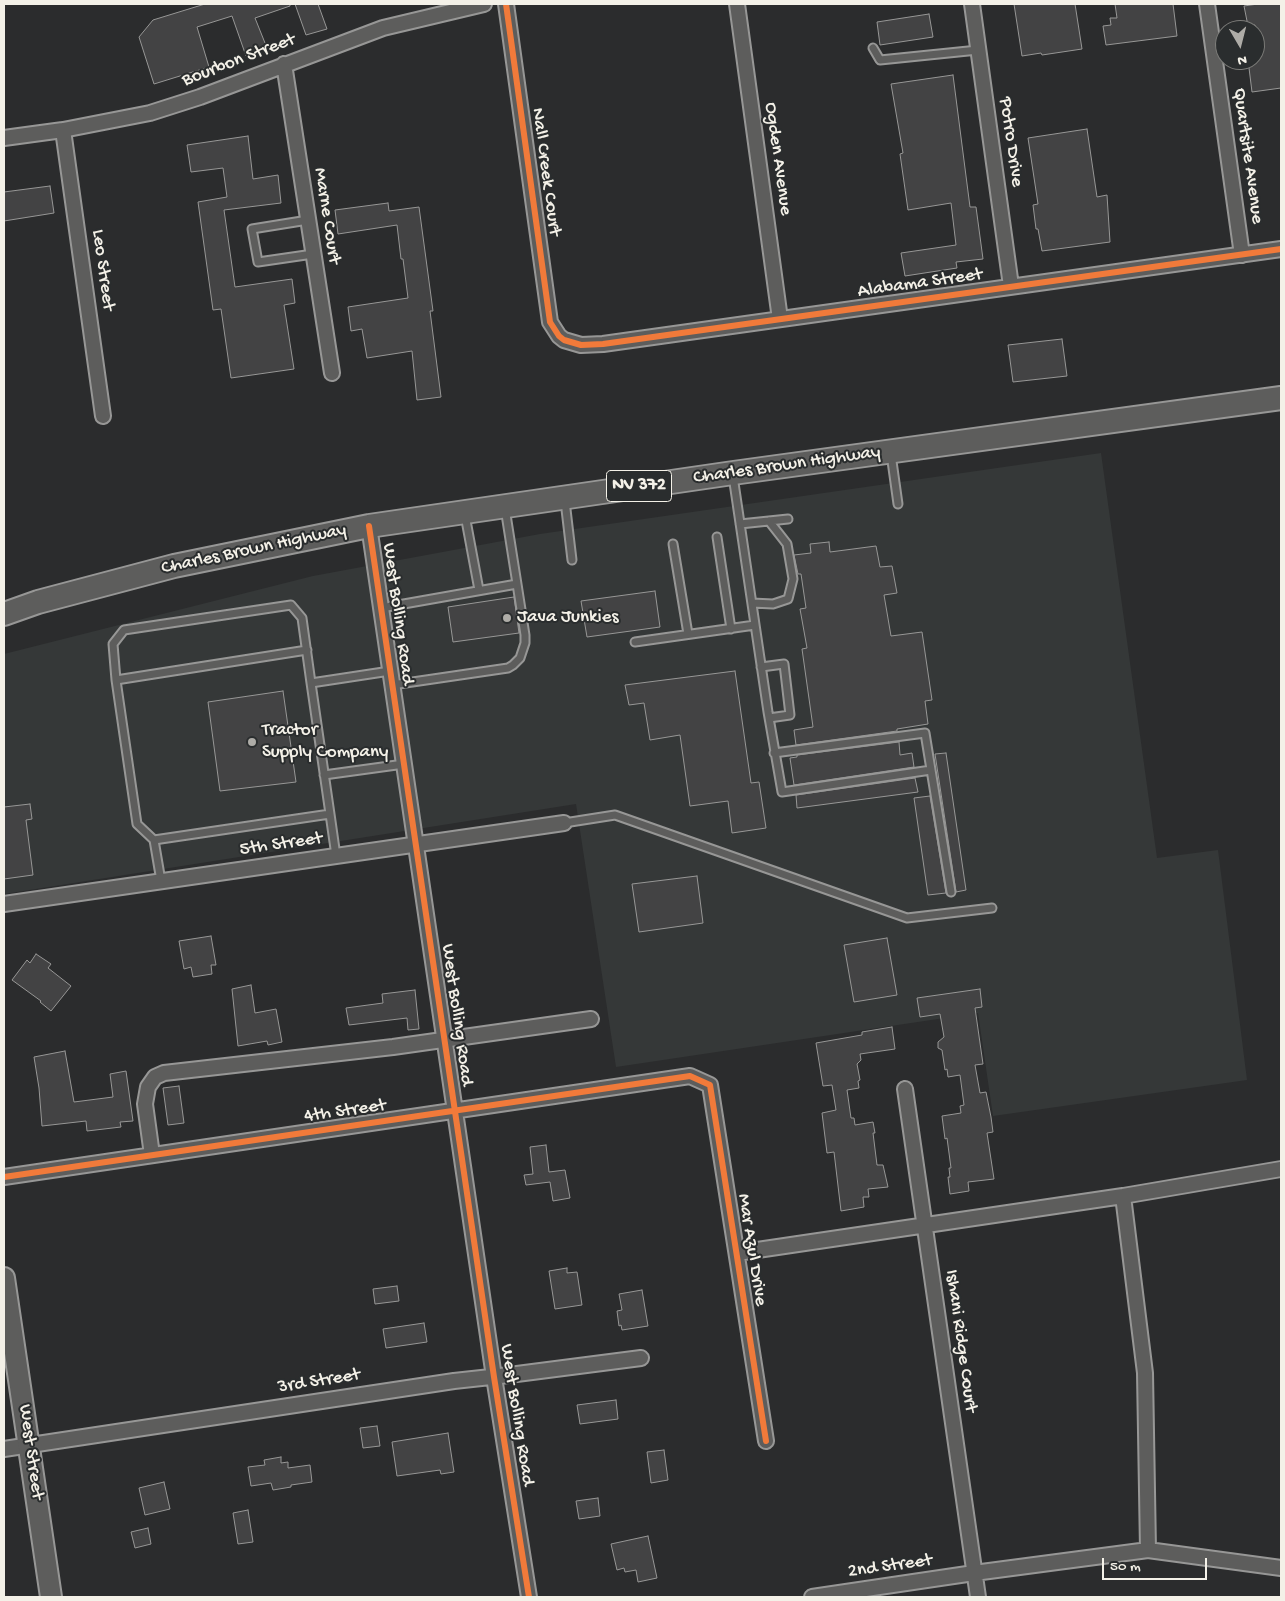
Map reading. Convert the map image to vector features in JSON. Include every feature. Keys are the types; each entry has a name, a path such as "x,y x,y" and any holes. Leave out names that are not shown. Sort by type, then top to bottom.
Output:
{"main road":[{"name":"Charles Brown Highway","path":"4,614 38,602 174,566 369,526 732,473 1281,398"}],"street":[{"name":"Bourbon Street","path":"4,138 63,130 150,113 200,97 383,28 484,4"},
{"name":"Nall Creek Court","path":"506,4 550,322 564,340"},
{"name":"Ogden Avenue","path":"737,4 780,319"},
{"name":"Potro Drive","path":"972,4 1011,286"},
{"name":"Quartsite Avenue","path":"1207,4 1242,255"},
{"name":"Marne Court","path":"284,64 332,373"},
{"name":"Leo Street","path":"63,130 103,416"},
{"name":"Alabama Street","path":"564,340 581,345 603,344 1281,249"},
{"name":"West Bolling Road","path":"369,526 494,1376 529,1597"},
{"name":"5th Street","path":"4,904 564,823"},
{"path":"152,1155 145,1104 148,1087 155,1077 164,1073 393,1047 591,1019"},
{"name":"4th Street","path":"4,1177 690,1076"},
{"name":"Mar Azul Drive","path":"690,1076 710,1085 766,1441"},
{"name":"Ishani Ridge Court","path":"905,1089 978,1597"},
{"path":"737,1253 1123,1196 1281,1169"},
{"path":"1123,1196 1145,1373 1148,1550"},
{"name":"West Street","path":"4,1278 52,1597"},
{"name":"3rd Street","path":"4,1449 454,1381 641,1358"},
{"name":"2nd Street","path":"812,1597 1148,1550 1281,1568"}],"lane":[{"path":"874,48 880,60 978,50"},
{"path":"308,220 252,229 258,262 313,254"},
{"path":"891,451 898,504"},
{"path":"732,473 774,753 782,792 931,770"},
{"path":"564,497 572,560"},
{"path":"392,686 508,668 520,658 525,643 525,635 505,506"},
{"path":"465,512 479,590"},
{"path":"740,524 788,519"},
{"path":"752,603 773,604 788,599 793,579 787,544 769,521"},
{"path":"717,537 731,629"},
{"path":"673,544 688,634"},
{"path":"381,608 517,584"},
{"path":"161,881 154,840 137,824 116,680 113,644 124,630 291,605 302,618 336,856"},
{"path":"635,642 755,625"},
{"path":"116,680 307,650"},
{"path":"761,667 784,664 790,715 769,718"},
{"path":"311,683 390,671"},
{"path":"774,753 926,733 951,892"},
{"path":"324,775 404,764"},
{"path":"154,840 330,814"},
{"path":"564,823 615,815 907,918 992,908"}],"shaded area":[{"path":"1101,453 1157,858 1218,850 1247,1080 993,1116 978,1013 616,1067 576,804 4,894 4,654 313,576 540,534"}],"building":[{"path":"205,4 290,4 290,6 255,18 267,48 246,56 232,16 197,27 209,67 154,84 139,37 153,20"},
{"path":"295,4 318,4 327,29 306,35"},
{"path":"1014,4 1075,4 1082,49 1022,56"},
{"path":"1115,4 1173,4 1177,36 1106,45 1103,26 1111,25 1110,18 1117,18"},
{"path":"1281,4 1281,88 1252,92 1249,70 1265,70 1265,20 1247,20 1244,6"},
{"path":"929,14 933,37 880,45 877,22"},
{"path":"953,75 970,207 976,207 983,259 956,262 957,268 905,276 901,253 956,245 951,203 908,210 900,154 903,153 891,84"},
{"path":"1087,129 1097,197 1107,195 1110,242 1042,251 1038,229 1036,229 1033,205 1038,204 1028,138"},
{"path":"248,136 253,179 278,175 281,203 224,210 235,287 292,279 295,303 284,305 294,369 231,378 221,309 213,310 198,202 227,197 223,168 191,172 187,145"},
{"path":"50,186 54,213 4,221 4,192"},
{"path":"388,203 389,211 419,207 433,311 430,311 441,397 417,400 412,351 367,358 362,329 351,331 348,307 408,298 403,259 401,259 397,225 338,234 335,210"},
{"path":"1062,339 1067,376 1013,382 1008,345"},
{"path":"829,542 830,552 876,546 880,567 892,566 897,593 884,595 891,636 922,632 932,700 925,701 928,724 897,729 897,731 796,745 794,730 813,727 802,649 807,648 800,609 806,608 801,574 798,574 794,555 811,553 810,544"},
{"path":"655,591 660,627 587,637 581,601"},
{"path":"514,597 519,633 453,642 448,607"},
{"path":"735,671 751,783 759,782 766,828 732,833 728,801 690,806 680,735 650,740 644,703 629,705 625,685"},
{"name":"Tractor Supply Company","path":"283,691 296,782 220,791 208,702"},
{"path":"899,742 900,755 912,753 914,767 794,785 790,758 797,757 797,755"},
{"path":"946,753 966,890 956,892 935,754"},
{"path":"915,778 918,792 797,808 796,795"},
{"path":"930,796 946,893 928,895 914,798"},
{"path":"30,804 32,819 26,820 33,875 4,879 4,807"},
{"path":"697,876 703,923 639,932 632,884"},
{"path":"211,936 216,965 211,965 212,974 193,977 191,967 184,969 179,941"},
{"path":"887,938 897,995 854,1002 844,945"},
{"path":"36,954 51,964 48,968 71,986 51,1011 41,1001 12,980 27,960 30,963"},
{"path":"251,985 255,1013 276,1009 282,1042 268,1045 267,1041 238,1046 232,989"},
{"path":"980,989 982,1007 975,1008 983,1064 975,1065 980,1093 986,1092 991,1117 993,1132 987,1133 994,1179 968,1182 969,1191 950,1194 948,1177 950,1177 949,1168 951,1168 942,1116 961,1113 960,1106 964,1105 960,1075 948,1077 947,1069 945,1070 942,1050 938,1048 938,1042 944,1037 940,1014 920,1017 917,998"},
{"path":"415,990 419,1029 408,1030 407,1018 349,1025 346,1008 383,1003 382,994"},
{"path":"892,1027 895,1049 860,1054 861,1060 857,1064 860,1080 858,1081 859,1088 847,1090 851,1118 854,1118 855,1125 873,1122 877,1165 883,1165 888,1187 868,1189 869,1197 863,1197 864,1207 841,1211 834,1152 827,1153 822,1113 836,1110 832,1085 823,1086 816,1043 862,1035 862,1032"},
{"path":"65,1051 74,1102 113,1097 110,1074 126,1071 133,1121 120,1122 121,1127 87,1131 86,1121 42,1126 34,1057"},
{"path":"179,1086 184,1123 168,1125 163,1088"},
{"path":"546,1145 549,1172 565,1170 570,1198 553,1201 550,1182 526,1185 524,1175 533,1174 530,1147"},
{"path":"567,1268 567,1273 577,1272 582,1305 555,1309 549,1271"},
{"path":"397,1286 399,1301 375,1304 373,1289"},
{"path":"642,1290 648,1326 622,1330 621,1325 619,1326 617,1311 622,1310 619,1294"},
{"path":"424,1323 427,1342 386,1348 383,1329"},
{"path":"616,1400 618,1419 580,1424 577,1405"},
{"path":"377,1426 380,1446 363,1448 360,1428"},
{"path":"448,1433 454,1472 441,1474 440,1470 397,1476 392,1442"},
{"path":"664,1450 668,1480 651,1483 647,1452"},
{"path":"281,1457 281,1463 288,1462 288,1468 310,1465 312,1482 273,1490 271,1483 251,1486 248,1467 265,1465 264,1460"},
{"path":"164,1482 170,1509 145,1515 139,1488"},
{"path":"598,1498 600,1516 579,1519 576,1501"},
{"path":"248,1510 253,1542 238,1544 233,1513"},
{"path":"148,1528 151,1544 135,1548 131,1532"},
{"path":"648,1536 657,1578 638,1582 636,1570 625,1572 624,1568 617,1570 611,1544"}],"cycle path":[{"path":"506,4 550,322 564,340 581,345 603,344 1281,249"},
{"path":"369,526 494,1377 529,1597"},
{"path":"4,1177 690,1076 710,1085 766,1441"}],"place":[{"name":"Java Junkies","path":"507,618"},
{"name":"Tractor Supply Company","path":"252,742"}]}
